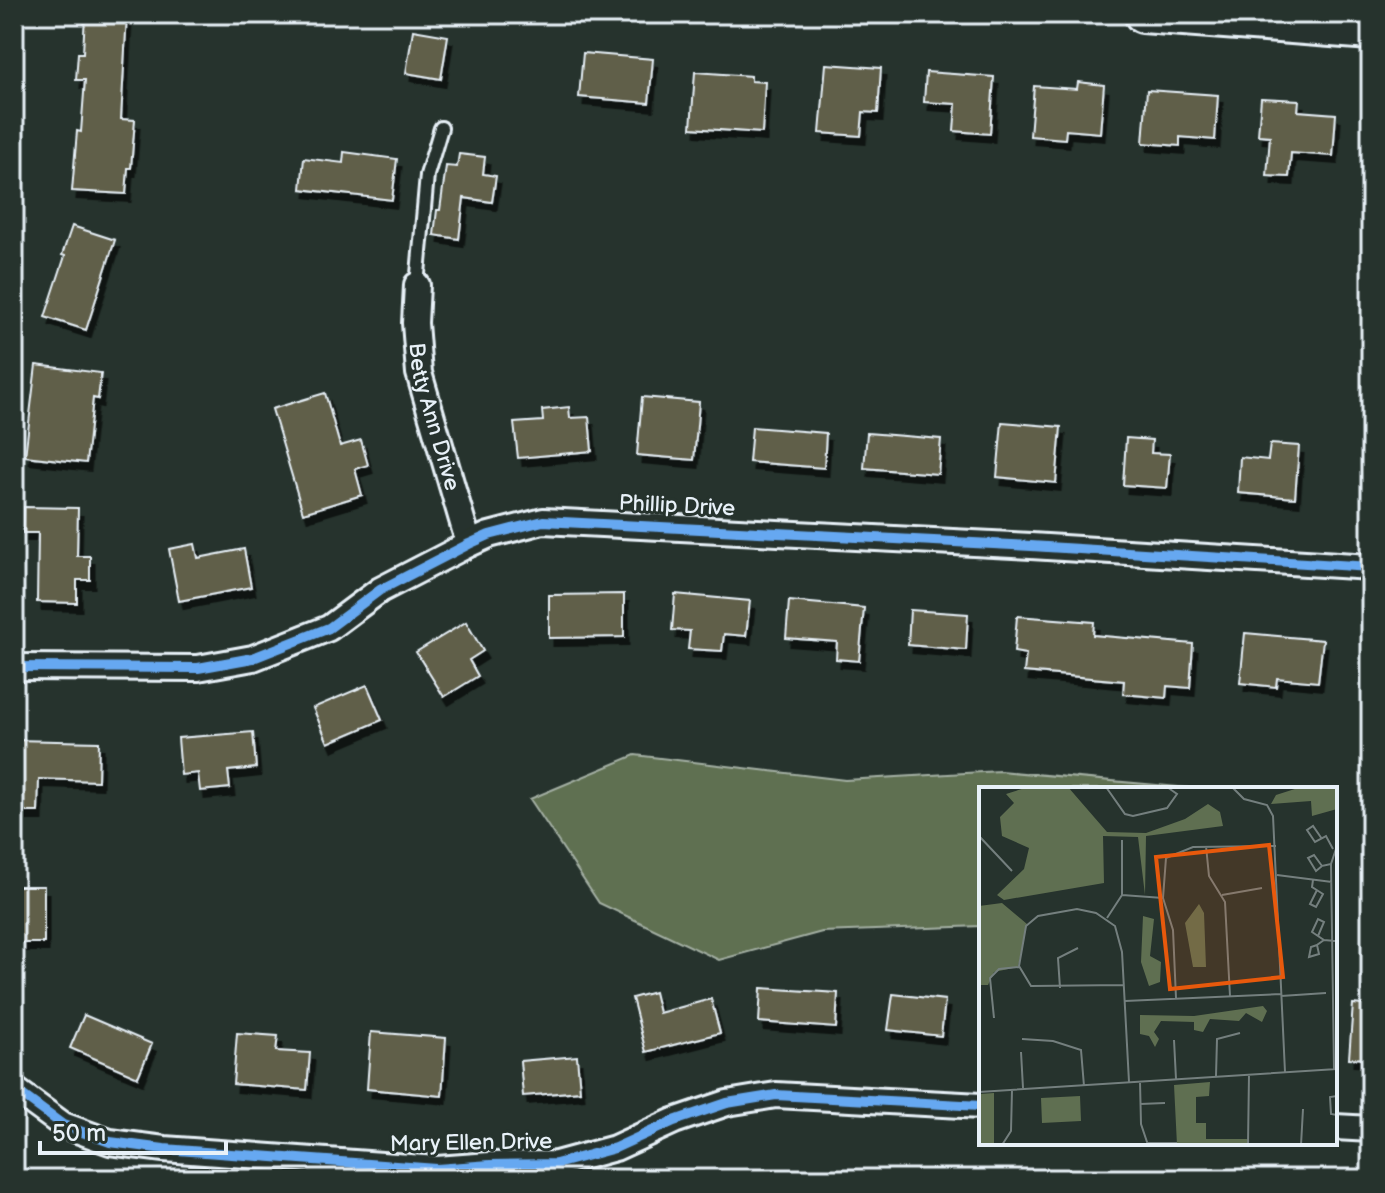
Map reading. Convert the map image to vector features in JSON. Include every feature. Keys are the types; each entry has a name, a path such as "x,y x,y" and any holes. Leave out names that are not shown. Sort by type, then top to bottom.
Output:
{"street":[{"path":"1143,14 1371,31"},
{"name":"Betty Ann Drive","path":"417,285 415,323 419,373 469,544"},
{"name":"Phillip Drive","path":"14,667 198,668 253,658 329,628 380,590 469,544 489,535 543,521 1371,567"},
{"name":"Mary Ellen Drive","path":"14,1089 63,1125 110,1142 437,1174 490,1165 556,1164 615,1148 674,1121 727,1103 776,1095 979,1106"},
{"path":"1337,1127 1371,1129"}],"lane":[{"path":"417,285 427,175 441,128"}],"green space":[{"path":"635,755 845,780 1000,771 1179,787 979,787 979,926 822,932 719,960 599,903 530,799"}],"building":[{"path":"85,14 127,14 121,119 135,120 126,194 72,191 85,80 76,80 78,53 83,53"},
{"path":"413,30 448,36 441,79 406,73"},
{"path":"583,53 653,59 649,103 579,97"},
{"path":"826,64 881,68 878,113 863,112 861,136 820,133"},
{"path":"695,72 751,76 751,81 765,82 762,133 691,128"},
{"path":"926,72 994,77 990,134 954,131 956,104 924,102"},
{"path":"1078,82 1104,85 1100,133 1066,130 1065,139 1030,136 1034,86 1077,89"},
{"path":"1147,90 1218,95 1215,140 1180,137 1180,146 1143,143"},
{"path":"1261,98 1299,100 1298,111 1336,114 1333,156 1291,153 1289,177 1267,176 1270,136 1258,135"},
{"path":"344,152 397,159 392,200 301,189 304,158 343,163"},
{"path":"459,154 485,157 483,174 496,176 492,202 464,198 459,239 434,235 446,166 457,167"},
{"path":"72,226 115,240 86,330 45,317"},
{"path":"36,365 101,373 98,399 93,398 86,463 25,456"},
{"path":"325,393 340,446 361,440 368,465 355,469 362,495 303,513 272,409"},
{"path":"642,397 699,402 694,460 637,455"},
{"path":"569,407 570,418 589,417 592,451 518,458 514,423 543,421 542,410"},
{"path":"1002,422 1061,427 1056,483 997,477"},
{"path":"752,427 826,433 824,468 749,462"},
{"path":"867,433 941,439 938,474 864,468"},
{"path":"1126,438 1152,440 1151,453 1170,454 1167,488 1123,485"},
{"path":"1270,444 1299,446 1295,498 1238,493 1240,457 1268,460"},
{"path":"24,507 78,508 77,556 90,556 90,580 77,580 77,603 37,602 38,533 23,533"},
{"path":"195,544 198,558 244,549 251,587 179,601 169,549"},
{"path":"624,594 624,637 549,638 549,595"},
{"path":"675,594 750,601 746,636 724,634 722,651 688,649 690,631 672,630"},
{"path":"789,601 864,608 859,661 836,659 837,642 786,638"},
{"path":"910,610 968,614 966,650 908,645"},
{"path":"1017,616 1094,622 1093,635 1193,644 1190,688 1167,686 1166,698 1123,694 1124,681 1024,672 1026,654 1014,652"},
{"path":"466,622 483,651 469,660 478,676 444,697 416,652"},
{"path":"1245,633 1323,640 1318,682 1277,678 1276,687 1240,683"},
{"path":"367,685 382,720 328,743 313,708"},
{"path":"253,732 256,768 228,771 230,788 200,791 198,773 181,775 178,738"},
{"path":"14,740 99,742 98,781 39,779 38,812 14,812"},
{"path":"14,886 44,886 44,943 14,943"},
{"path":"761,988 838,993 836,1028 759,1022"},
{"path":"654,992 659,1013 711,999 720,1033 646,1052 632,998"},
{"path":"893,994 945,1000 941,1036 888,1030"},
{"path":"1353,1004 1371,1006 1371,1059 1349,1058"},
{"path":"84,1015 152,1044 138,1077 70,1048"},
{"path":"371,1032 446,1038 442,1096 367,1089"},
{"path":"237,1033 278,1036 276,1051 310,1053 307,1090 233,1084"},
{"path":"577,1056 580,1091 523,1096 520,1061"}],"cycle path":[{"path":"14,667 198,668 253,658 329,628 380,590 469,544 489,535 543,521 1371,567"},
{"path":"14,1089 63,1125 110,1142 164,1149 437,1169 556,1164 615,1148 674,1121 727,1103 776,1095 979,1106"}]}
